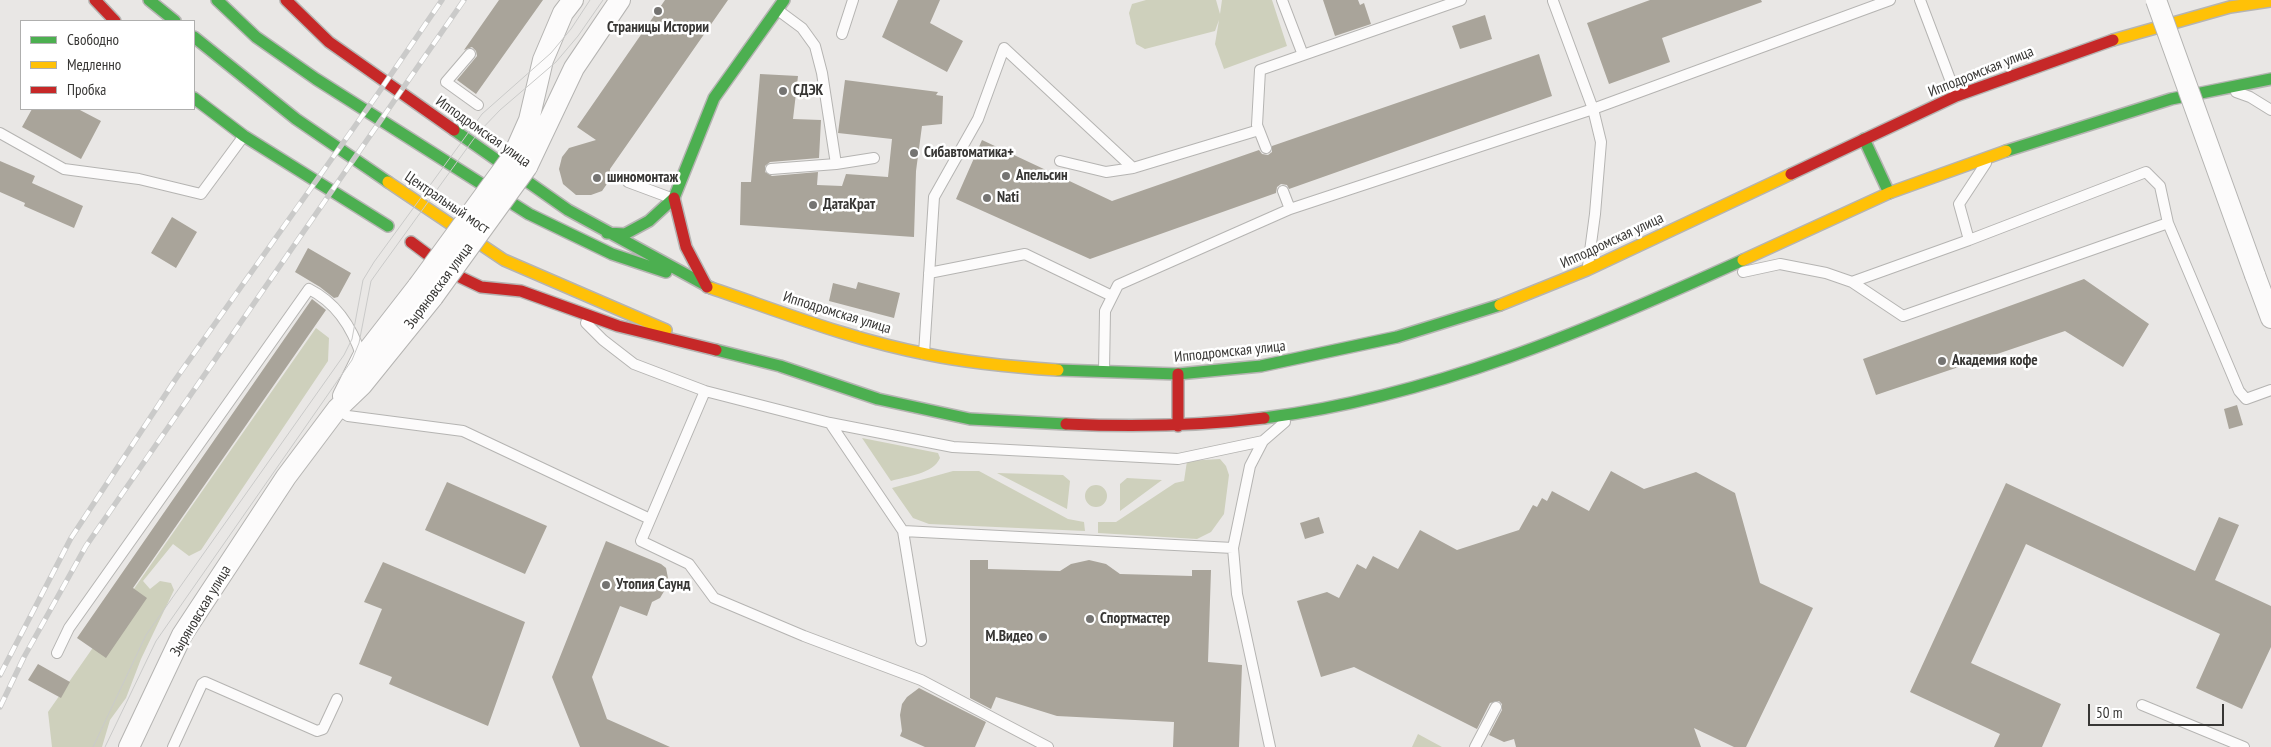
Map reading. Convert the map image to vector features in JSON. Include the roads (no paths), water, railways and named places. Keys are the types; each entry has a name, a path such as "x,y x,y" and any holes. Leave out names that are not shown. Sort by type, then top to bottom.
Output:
{"main road":[{"path":"95,0 114,20"},
{"path":"150,0 174,20"},
{"path":"217,0 256,37 316,79 529,214 612,254 708,287"},
{"name":"Ипподромская улица","path":"286,0 329,42 568,210 607,234 708,287 850,335 924,354 996,366 1104,373 1178,374 1261,366 1397,337 1491,309 1587,270 1956,96 2027,68 2154,27 2218,11 2271,1"},
{"path":"607,234 625,234 648,221 674,198 714,98 781,5"},
{"name":"Центральный мост","path":"195,38 296,119 504,260 711,350"},
{"path":"460,276 480,287 522,291 577,313 618,326 780,366 878,399 970,419 1093,426 1178,426 1222,423 1293,414 1413,386 1506,358 1606,319 1729,266 1889,192 1992,155 2122,113 2223,88 2271,80"},
{"path":"195,99 244,136 388,226"},
{"path":"1864,140 1889,192"},
{"path":"674,198 686,247 708,287"},
{"path":"411,242 431,257"},
{"path":"1178,374 1178,426"}],"street":[{"name":"Зыряновская улица","path":"520,162 546,53 563,14 573,0"},
{"name":"Зыряновская улица","path":"129,747 182,635 286,477 337,409 362,385 426,292 520,162 574,68 620,0"},
{"path":"2156,0 2271,318"},
{"name":"Зыряновская улица","path":"337,409 362,358 426,292"}],"lane":[{"path":"842,34 853,0"},
{"path":"1282,0 1303,55"},
{"path":"1266,148 1257,125 1260,70 1461,0"},
{"path":"1552,0 1593,109 1601,142 1595,214 1587,270"},
{"path":"1104,373 1105,311 1118,285 1290,209 1593,109 1890,0"},
{"path":"1920,0 1956,96"},
{"path":"781,5 815,46 822,73 836,164"},
{"path":"924,354 934,197 978,119 1004,48 1133,168"},
{"path":"470,54 446,82 478,105"},
{"path":"2223,88 2250,97 2271,110"},
{"path":"1060,161 1106,172 1133,168 1259,130"},
{"path":"0,133 64,168 139,178 201,194 244,136"},
{"path":"1969,240 1959,204 1992,155"},
{"path":"772,169 836,164 874,158"},
{"path":"1852,282 1969,240 2146,172 2160,186 2168,223 2239,391 2246,399 2271,390"},
{"path":"628,182 674,198"},
{"path":"1283,191 1290,209"},
{"path":"1684,284 1780,264 1826,273 1852,282 1903,316 2168,223"},
{"path":"929,273 1024,254 1112,296"},
{"path":"57,653 69,628 309,289 319,294 340,312 353,333 362,358"},
{"path":"577,313 603,340 634,364 705,391 830,422 953,447 1178,460 1264,441"},
{"path":"705,391 641,541 689,564 714,598 804,636 921,680 1048,747"},
{"path":"337,409 348,416 463,431 650,519"},
{"path":"1270,747 1237,594 1233,548 1250,466 1264,441 1293,414"},
{"path":"830,422 903,531 921,641"},
{"path":"903,531 1233,548"},
{"path":"173,747 202,684 205,682 317,731 323,729 337,699"},
{"path":"2142,705 2244,747"},
{"path":"1475,747 1496,707"}],"tram line":[{"path":"93,747 146,635 344,355 352,339 363,280 374,262 482,114 551,53 571,29 590,0"},
{"path":"105,747 156,641 352,360 359,343 371,281 478,133 500,110 556,62 578,36 603,0"}],"railway":[{"path":"0,675 71,538 175,380 442,0"},
{"path":"0,707 24,657 86,546 464,0"}],"place":[{"name":"Страницы Истории","path":"658,11"},
{"name":"СДЭК","path":"783,91"},
{"name":"Сибавтоматика+","path":"914,153"},
{"name":"Апельсин","path":"1006,176"},
{"name":"шиномонтаж","path":"597,178"},
{"name":"Nati","path":"987,198"},
{"name":"ДатаКрат","path":"813,205"},
{"name":"Академия кофе","path":"1942,361"},
{"name":"Утопия Саунд","path":"606,585"},
{"name":"Спортмастер","path":"1090,619"},
{"name":"М.Видео","path":"1043,637"}]}
